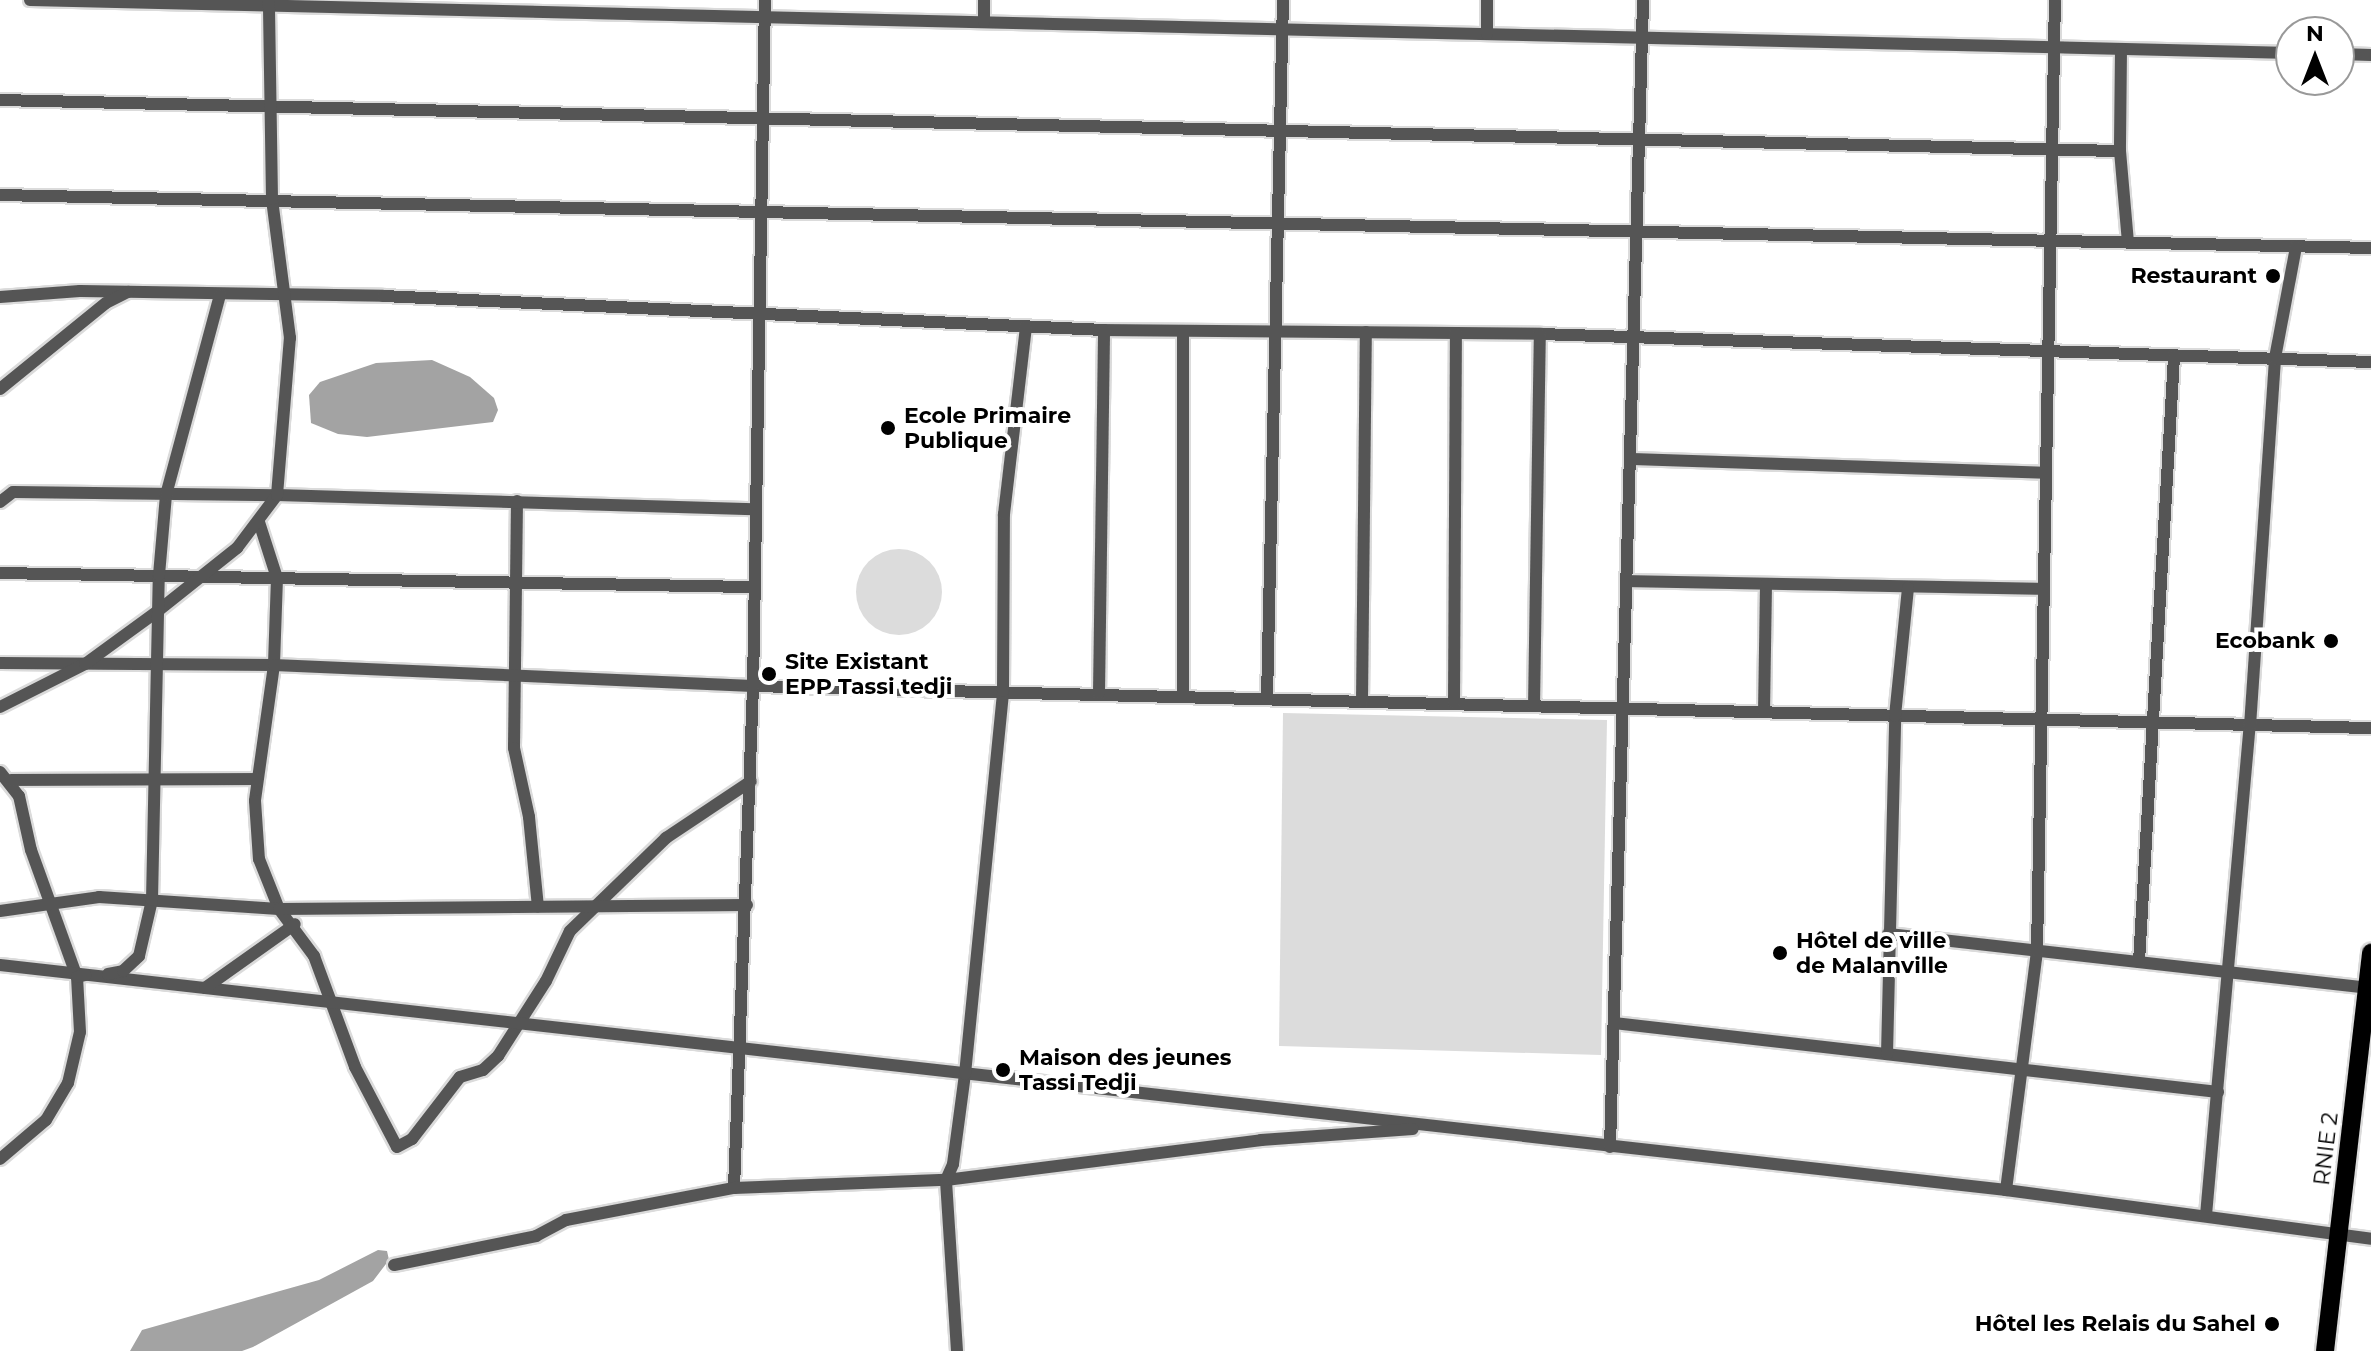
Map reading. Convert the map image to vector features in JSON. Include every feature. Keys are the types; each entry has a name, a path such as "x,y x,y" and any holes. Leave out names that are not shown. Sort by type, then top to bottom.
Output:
{"main road":[{"name":"RNIE 2","path":"2325,1351 2371,953"}],"street":[{"path":"30,0 269,3 2275,53"},
{"path":"734,1188 751,781 765,0"},
{"path":"984,0 984,22"},
{"path":"1267,698 1283,0"},
{"path":"1487,0 1487,34"},
{"path":"1610,1147 1629,581 1643,0"},
{"path":"2006,1190 2037,951 2055,0"},
{"path":"0,707 85,664 159,610 202,576 259,522 277,495 290,338 272,199 269,3"},
{"path":"2121,49 2120,151 2128,243"},
{"path":"0,100 272,109 2120,151"},
{"path":"0,195 2371,248"},
{"path":"2206,1215 2250,726 2275,358 2296,247"},
{"path":"0,297 130,291 482,300 1104,330 1274,334 1540,334 2371,362"},
{"path":"0,389 106,303 130,291"},
{"path":"80,975 123,971 139,956 152,900 159,575 166,495 220,295"},
{"path":"957,1351 946,1180 953,1164 965,1074 1003,691 1002,540 1026,327"},
{"path":"1099,693 1104,330"},
{"path":"1183,332 1183,696"},
{"path":"1362,701 1366,332"},
{"path":"1454,703 1456,334"},
{"path":"1534,706 1540,334"},
{"path":"2139,962 2174,356"},
{"path":"1631,459 2046,473"},
{"path":"0,502 13,492 277,495 754,509"},
{"path":"517,501 512,676 514,748 529,817 538,907"},
{"path":"259,522 277,578 274,665 257,779 259,859 279,909 295,924 314,956 355,1067 397,1147 412,1139 460,1077 490,1066 519,1022 570,931 666,838 751,781"},
{"path":"0,573 753,587"},
{"path":"1629,581 2044,589"},
{"path":"1764,712 1766,584"},
{"path":"1887,1054 1895,716 1908,588"},
{"path":"0,663 274,665 753,686 2371,728"},
{"path":"0,1159 46,1120 68,1083 80,1032 80,975 6,776 257,779"},
{"path":"0,911 51,901 152,900 279,909 747,905"},
{"path":"205,988 295,924"},
{"path":"1888,934 2368,988"},
{"path":"0,965 2006,1190 2371,1239"},
{"path":"1614,1023 2218,1092"},
{"path":"394,1265 536,1236 566,1220 734,1188 946,1180 1261,1140 1444,1126"}],"shaded area":[{"path":"432,360 470,377 494,398 498,410 493,422 367,437 338,434 311,423 309,395 320,382 376,363"},
{"path":"899,549 915,553 929,562 938,576 942,592 938,608 929,622 915,631 899,635 883,631 869,622 860,608 856,592 860,576 869,562 883,553"},
{"path":"1283,713 1607,720 1601,1055 1279,1046"},
{"path":"378,1250 387,1251 389,1260 373,1281 253,1347 242,1351 130,1351 142,1330 319,1280"}],"place":[{"name":"Restaurant","path":"2273,276"},
{"name":"Ecole Primaire Publique","path":"888,428"},
{"name":"Ecobank","path":"2331,641"},
{"name":"Site Existant EPP Tassi tedji","path":"769,674"},
{"name":"Hôtel de ville de Malanville","path":"1780,953"},
{"name":"Maison des jeunes Tassi Tedji","path":"1003,1070"},
{"name":"Hôtel les Relais du Sahel","path":"2272,1324"}]}
